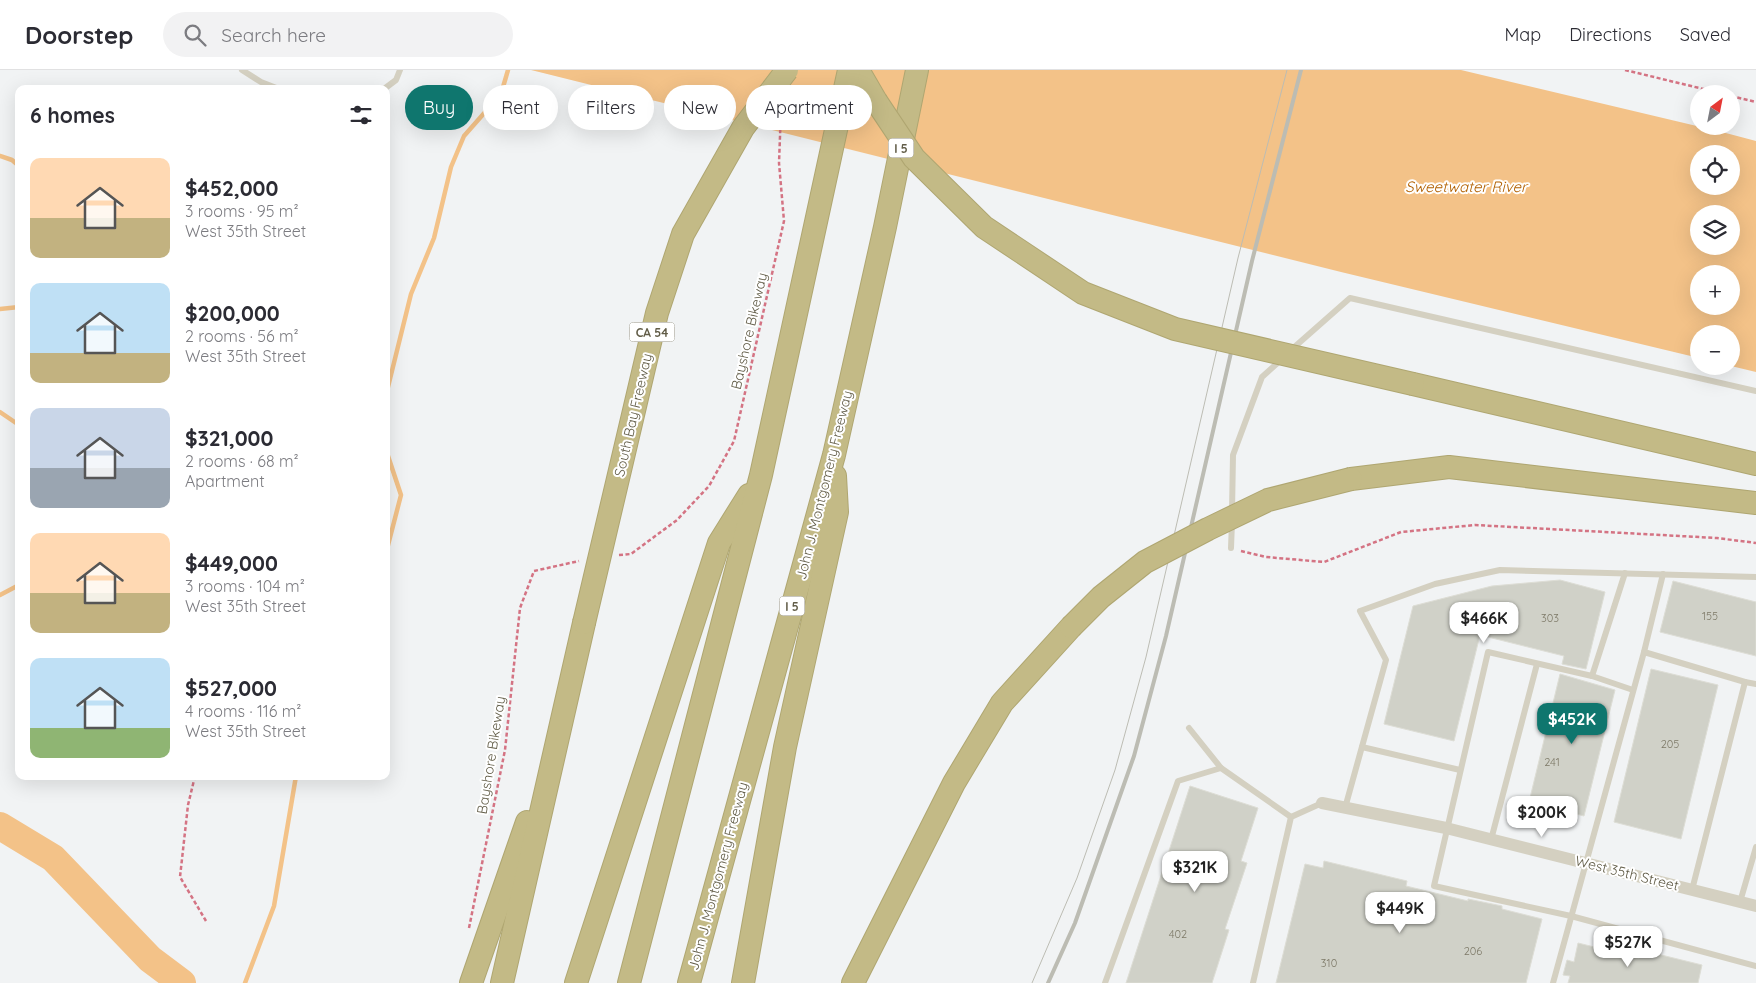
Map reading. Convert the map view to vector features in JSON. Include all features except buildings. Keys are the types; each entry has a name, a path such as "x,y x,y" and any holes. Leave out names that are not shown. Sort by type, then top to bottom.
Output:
{"highway":[{"name":"South Bay Freeway","path":"559,729 657,313 683,234 743,128 787,70"},
{"path":"629,983 761,475 849,70"},
{"path":"858,70 914,158 984,227 1083,293 1176,329 1756,464"},
{"name":"John J. Montgomery Freeway","path":"689,983 834,455 885,227 917,70"},
{"path":"743,983 785,748 836,512 834,455"},
{"path":"853,983 904,878 954,783 1002,703 1101,597 1145,562 1192,537 1268,500 1351,479 1449,467 1756,503"},
{"path":"576,983 719,544 761,475"},
{"path":"471,983 559,729"},
{"path":"502,983 559,729"},
{"path":"870,983 882,954 904,878"}],"street":[{"name":"West 35th Street","path":"1322,803 1446,828 1756,906"}],"lane":[{"path":"242,70 269,85"},
{"path":"389,85 396,80 400,70"},
{"path":"1231,548 1233,455 1262,377 1350,298 1756,391"},
{"path":"1345,808 1386,660 1360,611 1435,584 1500,570 1756,577"},
{"path":"1592,676 1625,573"},
{"path":"1553,983 1634,690 1663,574"},
{"path":"1634,690 1592,676 1488,652 1434,886 1571,916 1756,966"},
{"path":"1644,652 1756,684"},
{"path":"1491,840 1537,664"},
{"path":"1692,890 1745,682"},
{"path":"1189,728 1221,768 1291,817"},
{"path":"1362,747 1460,770"},
{"path":"1105,983 1178,781 1221,768"},
{"path":"1291,817 1322,803"},
{"path":"1253,983 1291,817"},
{"path":"1740,902 1756,846"}],"path":[{"path":"1625,70 1690,86"},
{"path":"1740,98 1756,102"},
{"name":"Bayshore Bikeway","path":"631,554 677,520 709,486 734,441 784,221 779,163 780,130"},
{"path":"1231,548 1266,557 1324,562 1400,532 1475,525 1717,538 1756,543"},
{"name":"Bayshore Bikeway","path":"468,931 505,750 520,608 534,571 576,562"},
{"path":"194,780 188,805 180,877 206,921"}],"water":[{"name":"Sweetwater River","path":"531,70 1461,70 1690,124 1690,135 1733,135 1756,141 1756,372 1740,368 1740,325 1690,325 1690,356 1341,272 772,130 872,130 872,85 746,85 746,124 736,121 736,85 664,85 664,103 654,101 654,85 591,85"}],"waterway":[{"path":"390,379 411,294 434,238 451,167 464,136 501,94 508,70"},
{"path":"0,156 15,163"},
{"path":"0,309 15,307"},
{"path":"0,412 15,422"},
{"path":"390,462 401,495 390,538"},
{"path":"0,595 15,587"},
{"path":"245,983 274,906 295,780"},
{"path":"0,826 53,858 150,959 182,983"}],"tram line":[{"path":"1032,983 1077,878 1115,770 1146,657 1238,258 1287,70"}],"railway":[{"path":"1048,983 1075,923 1134,756 1166,636 1252,261 1301,70"}]}
